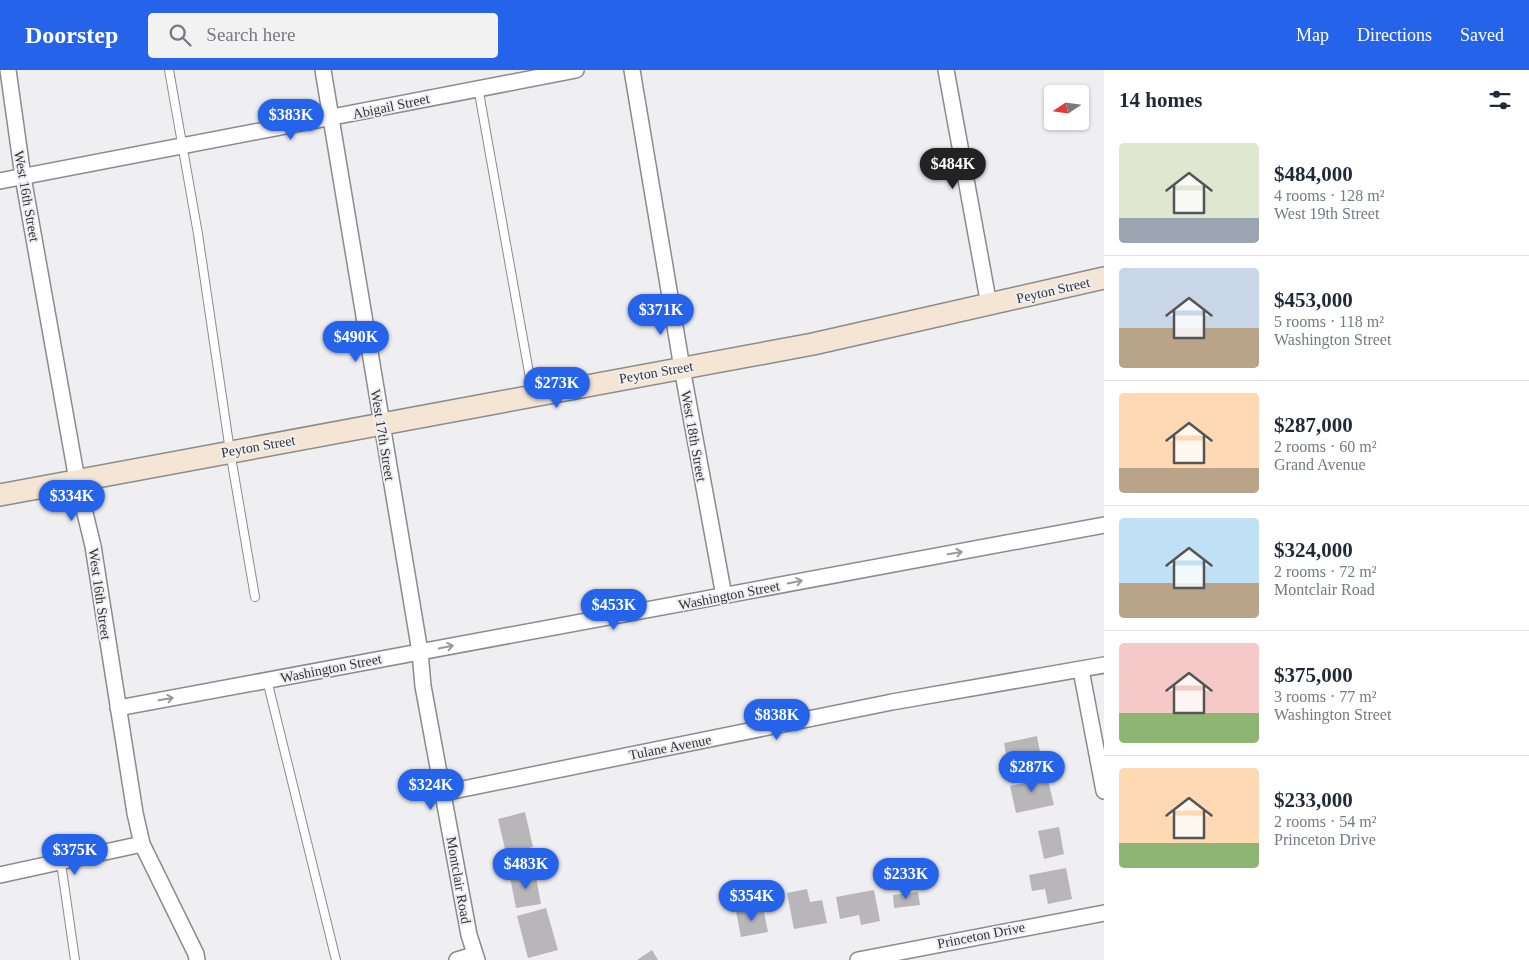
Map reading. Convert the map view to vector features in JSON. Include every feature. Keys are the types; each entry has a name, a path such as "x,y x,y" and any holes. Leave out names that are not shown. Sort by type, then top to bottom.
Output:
{"street":[{"name":"West 16th Street","path":"8,70 23,177 77,480 93,546 118,708 142,844 196,954 197,960"},
{"name":"West 17th Street","path":"323,70 420,652"},
{"name":"Abigail Street","path":"0,181 181,145 331,118 478,87 576,70"},
{"name":"West 18th Street","path":"632,70 682,368 724,596"},
{"path":"946,70 989,304"},
{"name":"Peyton Street","path":"0,495 813,344 1104,278"},
{"name":"Washington Street","path":"118,708 1104,525"},
{"name":"Montclair Road","path":"420,652 423,686 475,957"},
{"name":"Tulane Avenue","path":"443,793 892,702 1081,670 1104,664"},
{"path":"1081,670 1104,792"},
{"path":"0,875 142,844"},
{"name":"Princeton Drive","path":"858,960 1104,913"},
{"path":"457,960 475,957"}],"lane":[{"path":"169,70 198,234 230,451 255,597"},
{"path":"478,87 533,395"},
{"path":"267,680 336,960"},
{"path":"61,863 75,960"}],"building":[{"path":"1037,736 1041,757 1008,764 1004,743"},
{"path":"1046,772 1054,805 1016,813 1010,786 1024,783 1022,777"},
{"path":"525,812 533,847 506,853 498,819"},
{"path":"1059,827 1064,854 1044,859 1038,831"},
{"path":"1066,868 1072,899 1048,904 1045,889 1032,891 1029,875"},
{"path":"535,872 541,904 516,908 510,877"},
{"path":"807,889 810,902 822,900 827,923 794,929 787,893"},
{"path":"874,890 880,921 861,925 859,915 840,919 836,897"},
{"path":"918,892 920,905 894,908 893,895"},
{"path":"763,907 768,932 741,937 736,911"},
{"path":"546,908 558,950 528,958 517,916"},
{"path":"652,950 658,960 637,960"}]}
